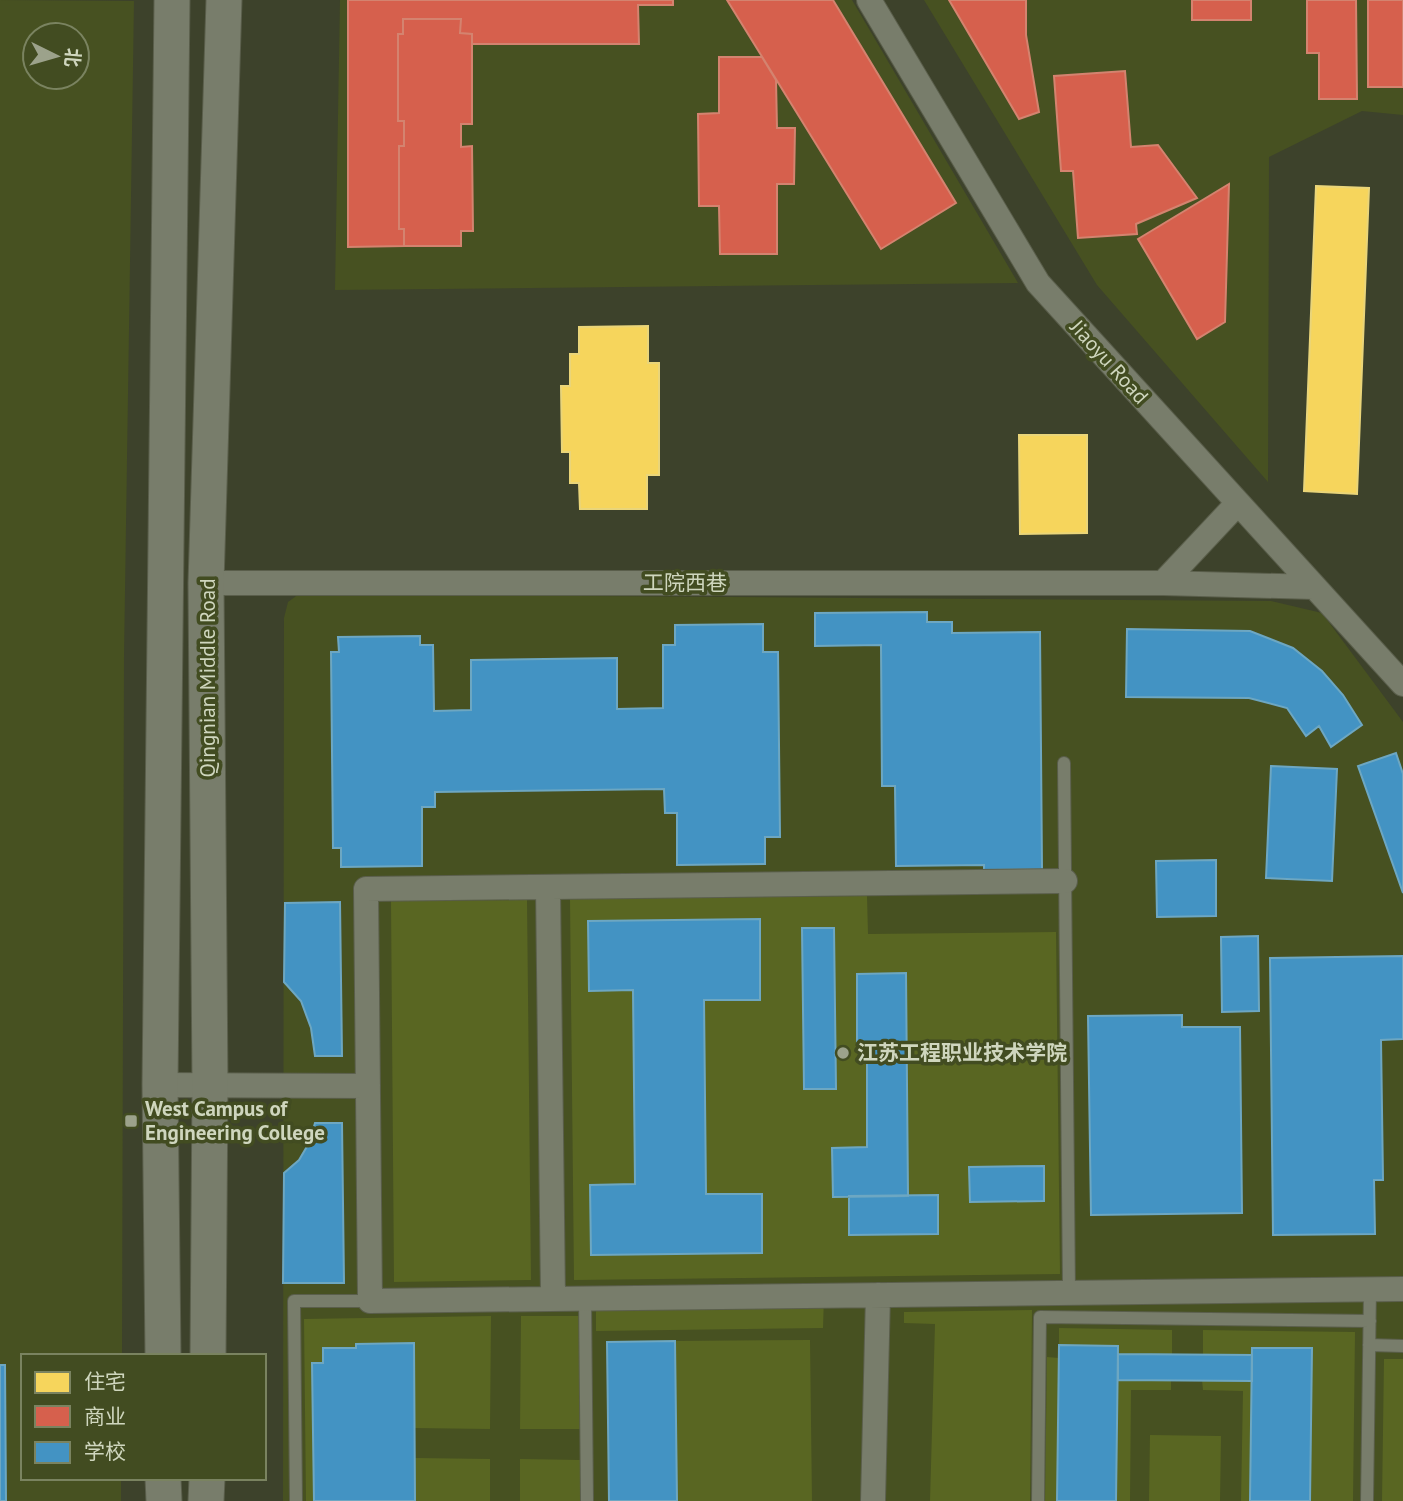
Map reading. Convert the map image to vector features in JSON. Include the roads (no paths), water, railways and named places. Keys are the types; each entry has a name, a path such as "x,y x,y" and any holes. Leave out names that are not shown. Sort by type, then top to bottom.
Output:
{"main road":[{"name":"Qingnian Middle Road","path":"163,1354 160,1084 172,0"},
{"name":"Qingnian Middle Road","path":"208,1354 210,1085 206,583 224,0"},
{"path":"163,1480 164,1501"},
{"path":"206,1501 207,1480"}],"street":[{"name":"Jiaoyu Road","path":"869,0 1038,282 1403,684"},
{"path":"1163,583 1237,504"},
{"name":"工院西巷","path":"206,583 1163,583 1314,587"},
{"path":"1065,881 366,889 370,1300 1403,1289"},
{"path":"548,888 553,1298"},
{"path":"160,1084 368,1086"},
{"path":"873,1501 878,1295"}],"lane":[{"path":"1064,764 1069,1292"},
{"path":"1367,1501 1370,1289"},
{"path":"585,1298 587,1501"},
{"path":"296,1501 294,1301 370,1300"},
{"path":"1038,1501 1040,1317 1370,1321"},
{"path":"1369,1345 1403,1346"}],"place":[{"name":"江苏工程职业技术学院","path":"843,1053"},
{"name":"West Campus of Engineering College","path":"131,1121"}]}
